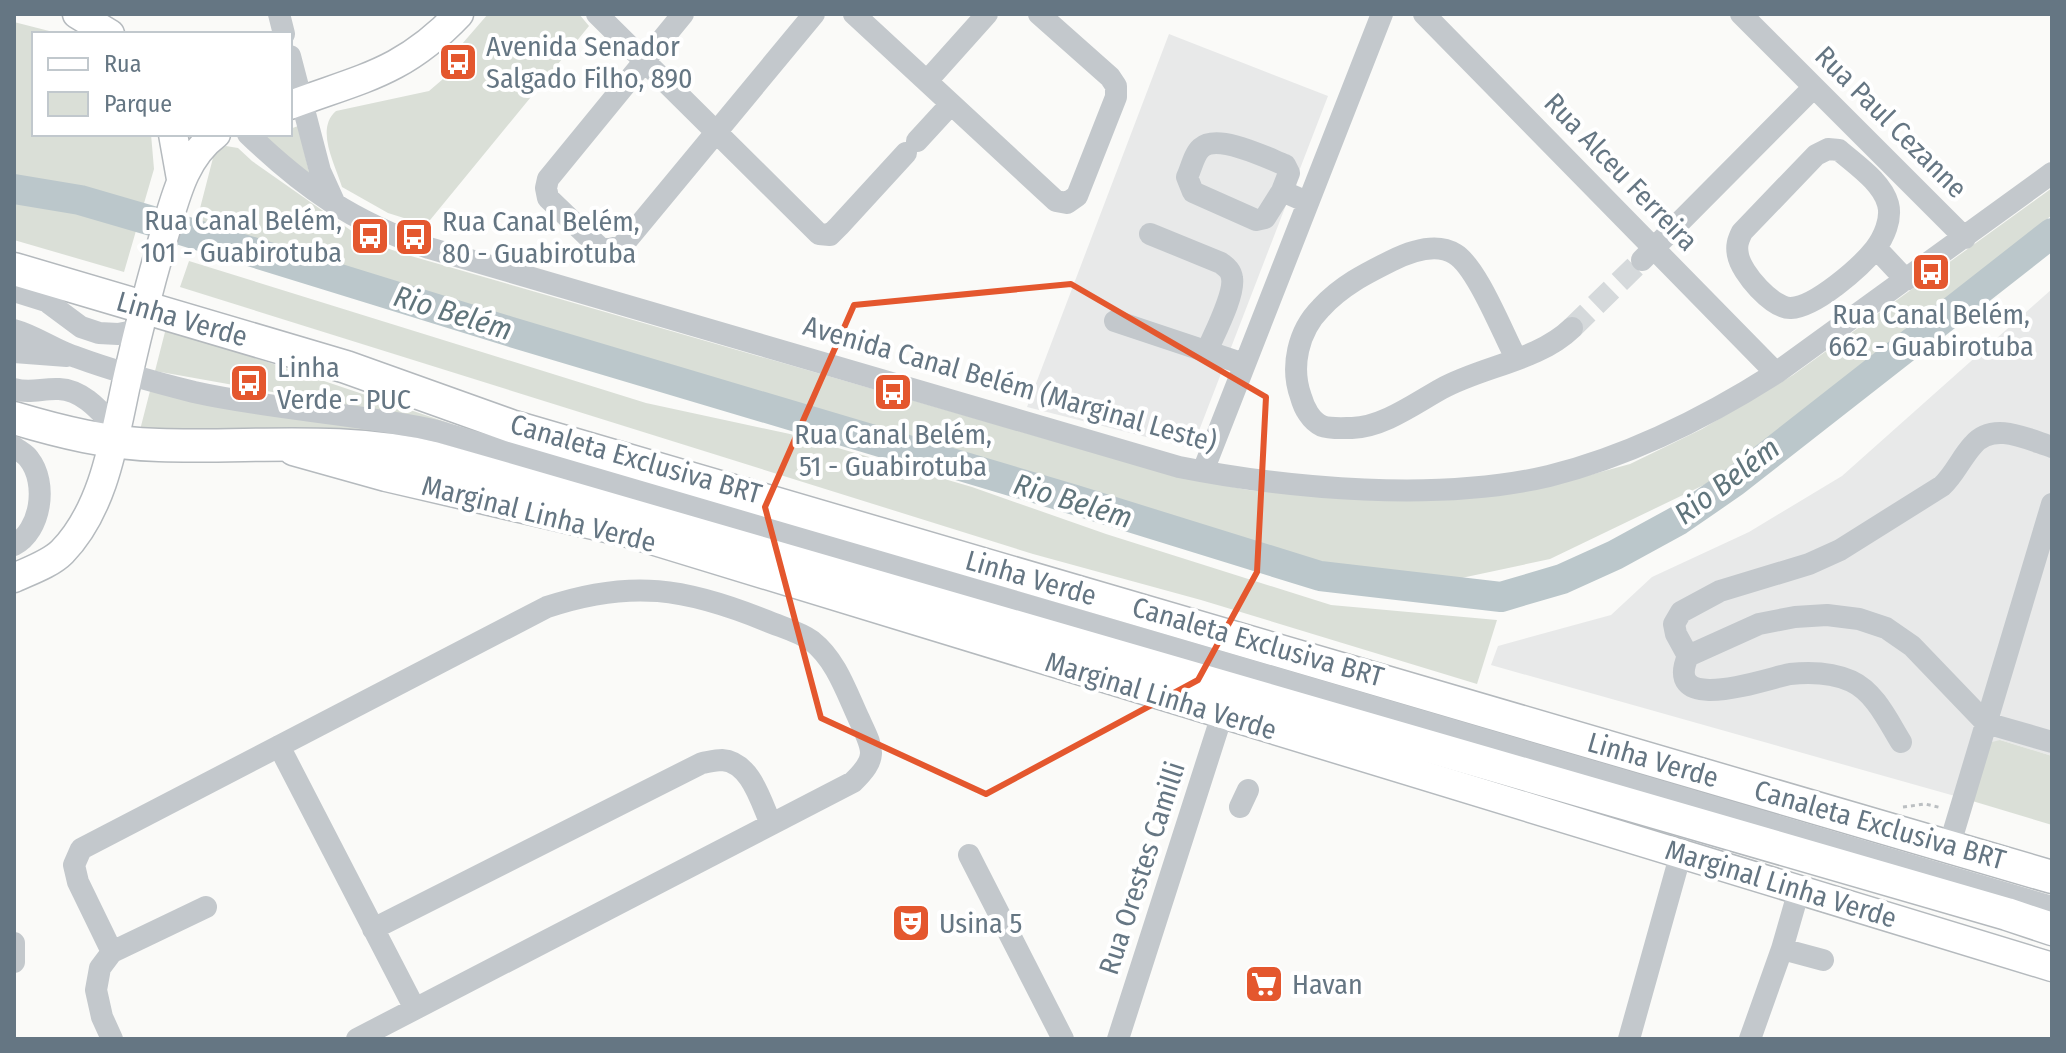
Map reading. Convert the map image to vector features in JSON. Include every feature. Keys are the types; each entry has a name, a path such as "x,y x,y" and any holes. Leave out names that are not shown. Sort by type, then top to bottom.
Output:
{"highway":[{"name":"Linha Verde","path":"14,269 346,367 499,422 2052,877"},
{"name":"Linha Verde","path":"14,418 181,445 358,445 434,458 2052,929"}],"main road":[{"path":"77,14 107,32"},
{"path":"294,102 386,71 427,44 459,14"},
{"path":"173,136 181,179"},
{"path":"14,578 60,554 79,531 94,505 144,307 181,179 214,136"},
{"name":"Marginal Linha Verde","path":"265,443 386,477 632,534 2052,967"}],"street":[{"path":"597,14 819,234 830,235 951,104"},
{"path":"683,14 548,179 548,198 599,247 606,250 622,246 814,14"},
{"path":"854,14 1056,201 1067,203 1077,196 1116,97 1116,86 1110,77 1039,14"},
{"path":"927,81 987,14"},
{"path":"1203,471 1382,14"},
{"name":"Rua Alceu Ferreira","path":"1424,14 1648,254 1776,373"},
{"name":"Rua Paul Cezanne","path":"1741,14 1965,238"},
{"path":"292,79 294,102 336,205"},
{"path":"1648,254 1814,87"},
{"name":"Avenida Canal Belém (Marginal Leste)","path":"250,136 299,181 336,205 381,230 429,248 1134,455 1244,478 1354,487 1436,488 1512,483 1585,466 1619,454 1713,410 1776,373 2052,173"},
{"path":"1828,149 1839,150 1883,191 1889,207 1889,221 1876,248 1842,280 1807,305 1789,309 1776,305 1744,271 1738,258 1737,244 1742,232 1816,155 1828,149"},
{"path":"1282,191 1307,202"},
{"path":"1150,234 1221,263 1230,270 1233,281 1230,293 1207,351"},
{"path":"1876,248 1906,280"},
{"path":"1516,358 1470,268 1454,253 1434,249 1410,252 1358,278 1318,310 1298,346 1294,379 1305,411 1322,426 1355,428 1388,418 1452,383 1516,358 1558,341 1572,328"},
{"path":"14,291 46,301 81,327 99,333 118,334 144,307"},
{"path":"40,390 60,378 72,356 73,336 65,317"},
{"path":"1115,321 1244,364"},
{"name":"Canaleta Exclusiva BRT","path":"14,330 29,334 72,356 128,374 228,399 437,431 2052,907"},
{"name":"Canaleta Exclusiva BRT","path":"14,352 72,356"},
{"path":"14,389 25,393 60,389 80,395 114,434"},
{"path":"1688,656 1674,624 1681,612 1720,591 1809,564 1840,550 1942,486 1955,473 1974,443 1989,434 2009,434 2052,447"},
{"path":"14,447 29,458 35,472 38,518 22,541 14,545"},
{"path":"1949,847 2052,504"},
{"path":"112,952 78,882 74,865 81,849 547,607 613,591 656,589 727,605 810,639 833,662 873,749 869,767 853,782 357,1039"},
{"path":"1901,742 1872,697 1853,682 1831,675 1805,673 1741,688 1702,688 1691,686 1684,680 1682,668 1688,656 1759,624 1827,615 1859,619 1886,628 1912,646 1986,723 2052,742"},
{"name":"Rua Orestes Camilli","path":"1118,1039 1222,715"},
{"path":"279,746 415,1009"},
{"path":"373,929 702,763 721,760 740,766 771,824"},
{"path":"1629,1039 1681,853"},
{"path":"969,855 1063,1039"},
{"path":"1750,1039 1799,890"},
{"path":"112,1039 102,1017 96,990 100,968 112,952 206,907"},
{"path":"14,943 14,962"},
{"path":"1782,949 1823,960"}],"highlighted area":[{"path":"1071,284 1266,397 1257,572 1198,680 986,794 821,718 765,507 854,305"}],"shaded area":[{"path":"1169,34 1328,96 1195,441 1186,447 1027,407"},
{"path":"2052,289 2052,756 2000,740 1969,800 1491,665 1498,646 1611,615 1652,577 1749,532 1842,476"}],"green space":[{"path":"488,14 579,14 589,26 426,225 388,213 342,187 328,147 330,118 336,111 429,91 443,79 462,44"},
{"path":"14,22 53,32 32,32 32,136 151,136 154,169 124,272 14,240"},
{"path":"298,126 311,180 265,137 292,136 292,128"},
{"path":"226,146 238,148 366,241 404,254 1168,474 1248,490 1304,495 1564,482 1630,464 1702,429 1793,375 2052,188 2052,215 1855,377 1737,469 1550,559 1452,580 1323,569 391,288 197,220 214,154"},
{"path":"189,261 646,403 790,434 972,487 1106,534 1331,605 1497,620 1477,684 1201,600 1033,554 180,287"},
{"path":"166,328 452,424 155,371"},
{"path":"150,391 416,436 313,429 140,430"},
{"path":"2000,740 2052,756 2052,825 1969,800 1988,743"}],"waterway":[{"name":"Rio Belém","path":"14,189 80,200 152,221 1320,576 1501,597 1562,579 1615,555 1679,520 1734,482 2052,233"}],"tunnel":[{"path":"1572,328 1642,260"}],"place":[{"name":"Avenida Senador Salgado Filho, 890","path":"458,62"},
{"name":"Rua Canal Belém, 101 - Guabirotuba","path":"370,236"},
{"name":"Rua Canal Belém, 80 - Guabirotuba","path":"414,237"},
{"name":"Rua Canal Belém, 662 - Guabirotuba","path":"1931,272"},
{"name":"Linha Verde - PUC","path":"249,383"},
{"name":"Rua Canal Belém, 51 - Guabirotuba","path":"893,392"},
{"name":"Usina 5","path":"911,923"},
{"name":"Havan","path":"1264,984"}]}
